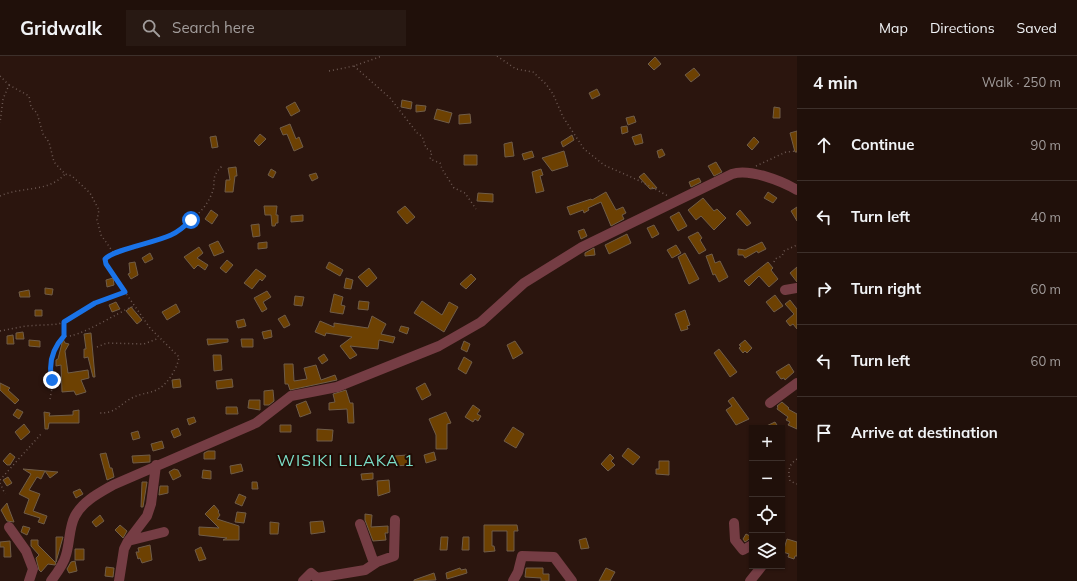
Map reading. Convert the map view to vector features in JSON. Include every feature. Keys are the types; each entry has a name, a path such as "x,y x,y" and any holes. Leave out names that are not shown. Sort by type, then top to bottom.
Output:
{"street":[{"path":"51,581 61,568 66,555 73,522 82,506 96,494 113,485 256,422 291,396 337,387 439,346 481,322 524,283 582,247 675,200 732,174 745,171 778,181 797,190"},
{"path":"785,290 797,288"},
{"path":"770,403 797,383"},
{"path":"119,581 124,549 128,541 147,516 151,504 156,465"},
{"path":"303,581 311,573 317,578 364,570 377,562 394,556 395,520"},
{"path":"734,523 735,540 743,550 749,547"},
{"path":"360,524 374,563 377,562"},
{"path":"9,527 26,551 33,569 29,581"},
{"path":"128,541 164,532"},
{"path":"512,581 518,572 522,556 554,557 572,581"},
{"path":"750,581 760,569"}],"path":[{"path":"329,71 354,66 382,56"},
{"path":"497,56 516,69 533,72 546,84 553,94 563,117 584,149 604,165 642,182 675,200"},
{"path":"354,66 390,98 418,134 422,136 426,148 432,152 430,158 440,163 454,188 465,193 476,209"},
{"path":"0,76 9,85 29,96 31,107 37,113 43,134 49,142 54,162 65,174 72,176 82,185 95,201 99,210 97,220 101,235 113,252"},
{"path":"0,123 3,99 9,85"},
{"path":"745,171 786,152 797,151"},
{"path":"98,413 106,414 122,406 132,397 160,388 177,365 179,357 159,338 134,306 106,264 105,259 113,252 134,248 172,235 198,215 213,192 213,183 216,172 222,166"},
{"path":"0,196 33,187 48,187 58,182 65,174"},
{"path":"774,262 775,259 782,256 784,251 797,245"},
{"path":"0,332 15,327 53,325 64,322 95,303 125,292"},
{"path":"64,336 80,334 134,306"},
{"path":"50,399 52,383 50,366 56,345 64,336 64,322"},
{"path":"97,347 107,343 144,344 159,338"},
{"path":"5,494 0,481 41,434"},
{"path":"797,459 789,467 790,481 797,484"}],"building":[{"path":"655,57 661,64 654,70 648,64"},
{"path":"694,68 700,75 691,82 685,75"},
{"path":"597,89 600,95 592,99 589,93"},
{"path":"402,100 412,102 411,109 401,107"},
{"path":"295,102 300,111 291,116 286,107"},
{"path":"416,105 426,106 425,111 416,112"},
{"path":"774,107 780,108 780,118 773,118"},
{"path":"437,109 452,113 449,123 434,119"},
{"path":"470,114 471,123 459,124 459,115"},
{"path":"634,116 636,122 628,125 626,118"},
{"path":"290,124 296,139 299,137 303,147 294,151 287,134 283,135 280,128"},
{"path":"627,126 628,132 622,134 621,127"},
{"path":"797,131 797,152 795,152 790,133"},
{"path":"260,134 266,139 259,146 254,141"},
{"path":"641,134 643,143 635,145 632,137"},
{"path":"572,135 574,140 563,147 561,142"},
{"path":"216,136 218,147 212,148 210,137"},
{"path":"754,137 759,142 752,150 747,145"},
{"path":"512,142 514,156 505,157 504,144"},
{"path":"662,149 665,155 659,158 657,151"},
{"path":"532,151 534,157 524,160 522,154"},
{"path":"564,151 568,166 552,171 542,158"},
{"path":"464,155 477,155 477,165 464,165"},
{"path":"716,162 722,172 714,176 708,166"},
{"path":"236,167 237,176 235,176 233,192 225,192 226,180 230,180 228,168"},
{"path":"271,169 276,172 273,178 268,175"},
{"path":"541,169 543,175 540,176 544,191 536,193 532,172"},
{"path":"316,173 318,178 312,181 309,175"},
{"path":"644,173 657,188 650,189 639,177"},
{"path":"699,178 701,182 691,187 689,182"},
{"path":"606,192 616,210 623,207 626,213 622,215 624,219 611,226 601,202 588,208 589,210 584,213 583,210 570,215 567,207 591,199 592,200"},
{"path":"768,192 777,198 773,203 764,198"},
{"path":"478,193 493,194 493,202 477,201"},
{"path":"703,198 714,211 717,209 726,218 714,230 701,216 696,220 688,210"},
{"path":"264,206 277,206 276,215 278,215 278,223 276,223 275,226 272,226 271,215 265,215"},
{"path":"405,206 415,217 407,224 397,212"},
{"path":"797,207 797,221 791,211"},
{"path":"211,210 218,215 212,224 205,219"},
{"path":"740,210 751,223 747,226 736,214"},
{"path":"679,212 687,226 678,231 670,217"},
{"path":"303,215 303,221 291,222 291,216"},
{"path":"259,224 260,236 253,237 251,225"},
{"path":"654,225 659,234 652,238 647,228"},
{"path":"584,229 587,236 581,239 578,231"},
{"path":"698,232 702,238 700,240 706,250 699,254 688,237"},
{"path":"627,234 631,243 609,254 605,245"},
{"path":"218,241 224,252 214,256 209,245"},
{"path":"267,242 267,248 258,249 258,243"},
{"path":"762,242 766,249 758,253 757,251 745,258 743,255 738,255 738,249 745,250"},
{"path":"676,245 681,253 672,258 667,250"},
{"path":"199,247 203,253 197,258 208,265 205,270 198,265 194,269 184,257"},
{"path":"594,248 595,255 585,256 585,253"},
{"path":"150,253 153,259 145,263 142,258"},
{"path":"685,253 699,279 689,284 678,257"},
{"path":"712,254 715,263 720,261 728,277 719,282 715,274 713,275 706,256"},
{"path":"227,260 233,265 226,273 220,268"},
{"path":"135,262 138,275 131,279 128,274 130,273 129,263"},
{"path":"329,262 343,270 340,276 326,268"},
{"path":"768,262 773,268 771,270 778,279 769,287 759,276 749,286 744,281"},
{"path":"797,267 797,282 790,273"},
{"path":"369,268 377,278 367,287 358,277"},
{"path":"256,269 266,276 262,281 260,279 252,289 244,283"},
{"path":"471,274 476,279 466,289 460,284"},
{"path":"113,278 114,285 107,287 106,280"},
{"path":"346,278 353,280 351,289 344,288"},
{"path":"45,288 53,289 52,295 45,294"},
{"path":"29,290 30,297 20,297 19,292"},
{"path":"267,291 271,297 263,302 267,309 262,312 254,298"},
{"path":"334,294 343,297 341,305 345,306 343,314 330,312"},
{"path":"775,295 783,306 774,312 766,302"},
{"path":"295,296 304,297 302,306 294,305"},
{"path":"790,300 797,309 797,329 793,324 790,326 786,321 794,314 785,304"},
{"path":"359,301 369,302 368,310 358,309"},
{"path":"422,301 442,315 449,302 458,307 444,332 414,313"},
{"path":"116,302 120,309 112,312 109,305"},
{"path":"176,304 180,312 167,320 162,312"},
{"path":"131,307 142,320 137,324 126,311"},
{"path":"35,310 42,310 42,316 35,316"},
{"path":"685,310 690,325 687,326 688,329 681,331 675,314"},
{"path":"285,315 290,325 284,328 278,319"},
{"path":"372,316 386,324 381,334 395,337 393,343 379,340 378,349 350,346 357,355 350,359 340,346 352,337 326,333 325,336 315,332 320,321 334,327 334,323 368,328"},
{"path":"244,319 246,326 238,328 236,321"},
{"path":"401,326 409,328 407,334 399,331"},
{"path":"271,330 272,337 264,339 262,332"},
{"path":"23,332 24,339 16,339 16,333"},
{"path":"91,333 95,377 93,377 88,357 84,358 84,349 86,349 84,334"},
{"path":"13,335 14,344 7,344 7,336"},
{"path":"63,339 65,343 69,344 65,351 68,373 88,370 89,378 81,380 86,392 76,395 74,391 62,392 61,365 56,366 56,360 58,359"},
{"path":"207,339 228,339 228,342 208,345"},
{"path":"241,339 253,339 253,347 242,347"},
{"path":"29,340 40,341 40,347 29,346"},
{"path":"745,340 752,348 747,353 745,351 743,353 739,348 741,346 739,345"},
{"path":"464,341 470,344 467,352 461,349"},
{"path":"515,341 523,353 513,359 507,345"},
{"path":"719,349 737,372 730,377 714,353"},
{"path":"324,354 328,360 322,364 318,358"},
{"path":"213,355 221,355 222,370 214,371"},
{"path":"464,357 472,362 466,374 458,369"},
{"path":"284,364 293,364 294,381 307,379 304,368 316,365 321,380 335,375 337,380 290,390 288,384 285,384"},
{"path":"789,364 794,372 785,380 784,378 781,379 776,372"},
{"path":"180,379 181,387 173,388 172,380"},
{"path":"232,379 233,387 217,389 216,381"},
{"path":"0,383 10,388 8,390 19,400 15,404 0,390"},
{"path":"425,383 431,395 422,400 416,388"},
{"path":"273,390 274,401 269,405 264,405 264,391"},
{"path":"346,390 350,403 353,403 354,423 348,423 347,409 329,410 329,403 335,402 333,394"},
{"path":"733,397 749,419 736,425 726,410 732,406 728,401"},
{"path":"249,400 260,400 260,410 248,408"},
{"path":"306,401 311,413 300,417 296,405"},
{"path":"782,402 789,408 788,409 797,414 797,429 788,425 790,422 786,420 788,417 777,409 777,406"},
{"path":"473,405 480,410 477,414 481,416 478,421 475,419 473,422 465,417"},
{"path":"226,407 237,407 238,414 226,414"},
{"path":"17,409 23,412 19,419 13,415"},
{"path":"79,410 79,423 49,423 48,429 45,429 44,412 50,413 49,416 73,415 73,411"},
{"path":"446,412 451,423 447,424 447,449 436,449 436,435 429,419"},
{"path":"194,417 196,422 189,425 187,419"},
{"path":"775,422 777,425 768,425"},
{"path":"24,424 30,432 21,440 15,432"},
{"path":"280,425 291,425 291,432 280,432"},
{"path":"513,427 524,434 516,448 504,441"},
{"path":"178,428 181,435 174,438 171,431"},
{"path":"317,429 333,430 332,441 317,441"},
{"path":"138,431 140,438 133,440 131,433"},
{"path":"162,441 164,448 153,451 151,444"},
{"path":"628,448 640,457 633,465 622,456"},
{"path":"208,451 215,451 215,459 204,459 204,453"},
{"path":"434,452 436,460 426,463 424,455"},
{"path":"10,453 15,457 10,465 7,465 3,461"},
{"path":"106,453 114,477 107,480 100,454"},
{"path":"610,454 614,458 611,461 615,465 608,471 601,464"},
{"path":"150,455 150,462 133,463 132,456"},
{"path":"407,455 408,465 395,466 395,456"},
{"path":"659,461 669,461 669,475 656,474 656,469 659,469"},
{"path":"241,464 243,471 231,474 230,466"},
{"path":"23,469 58,472 50,478 45,471 41,479 37,477 29,490 40,494 33,511 47,516 44,524 38,522 40,518 24,513 29,499 19,494 31,474"},
{"path":"174,469 178,470 181,476 173,480 169,472"},
{"path":"203,470 211,471 211,479 202,478"},
{"path":"373,473 373,479 362,480 361,474"},
{"path":"8,477 12,483 7,486 3,480"},
{"path":"389,480 390,492 378,496 377,481"},
{"path":"142,482 147,482 143,507 141,507"},
{"path":"252,482 257,482 258,489 252,489"},
{"path":"160,486 168,486 168,493 159,495"},
{"path":"80,489 83,494 76,498 73,492"},
{"path":"239,494 246,497 242,506 235,503"},
{"path":"7,503 14,522 7,521 1,510"},
{"path":"214,505 219,511 218,512 220,515 217,519 239,526 239,540 223,540 227,538 199,535 199,527 219,528 205,514"},
{"path":"237,512 246,513 244,523 235,522"},
{"path":"365,514 372,515 371,527 388,526 388,533 385,533 386,540 373,541 365,520"},
{"path":"100,515 104,521 96,527 92,522"},
{"path":"323,521 325,532 311,534 310,522"},
{"path":"270,522 279,523 278,534 270,534"},
{"path":"120,525 127,531 123,538 115,530"},
{"path":"484,525 517,525 518,531 514,531 514,551 507,551 507,531 492,531 492,546 494,546 495,551 484,552"},
{"path":"23,526 30,528 27,535 21,532"},
{"path":"746,534 749,536 749,539 745,542 743,539"},
{"path":"56,537 63,537 56,562"},
{"path":"441,537 448,537 447,550 440,550"},
{"path":"463,537 469,537 469,550 462,550"},
{"path":"586,538 589,548 581,549 579,540"},
{"path":"787,539 797,542 797,556 795,556 794,559 788,557 789,554 785,553"},
{"path":"31,540 38,540 38,545 56,563 55,565 48,564 41,572 39,570 36,558 39,555 31,546"},
{"path":"10,541 11,557 4,557 4,547 0,547 0,542"},
{"path":"150,545 152,560 142,563 140,558 138,559 136,552 139,552 138,548"},
{"path":"201,547 206,559 199,561 195,550"},
{"path":"75,549 84,549 84,560 75,560"},
{"path":"75,561 77,571 69,573 67,569 71,562"},
{"path":"106,567 114,568 113,577 105,576"},
{"path":"460,568 461,570 466,569 467,573 447,579 446,573"},
{"path":"526,568 543,568 543,574 549,574 549,581 541,581 541,578 525,577"},
{"path":"606,568 615,572 610,581 599,581"},
{"path":"434,573 436,580 414,581 414,580"}],"district":[{"name":"WISIKI LILAKA 1","path":"346,460"}],"route":[{"path":"52,380 50,366 52,356 55,352 56,345 64,336 64,322 95,303 125,292 106,264 105,259 113,252 134,248 172,235 191,220"}]}
